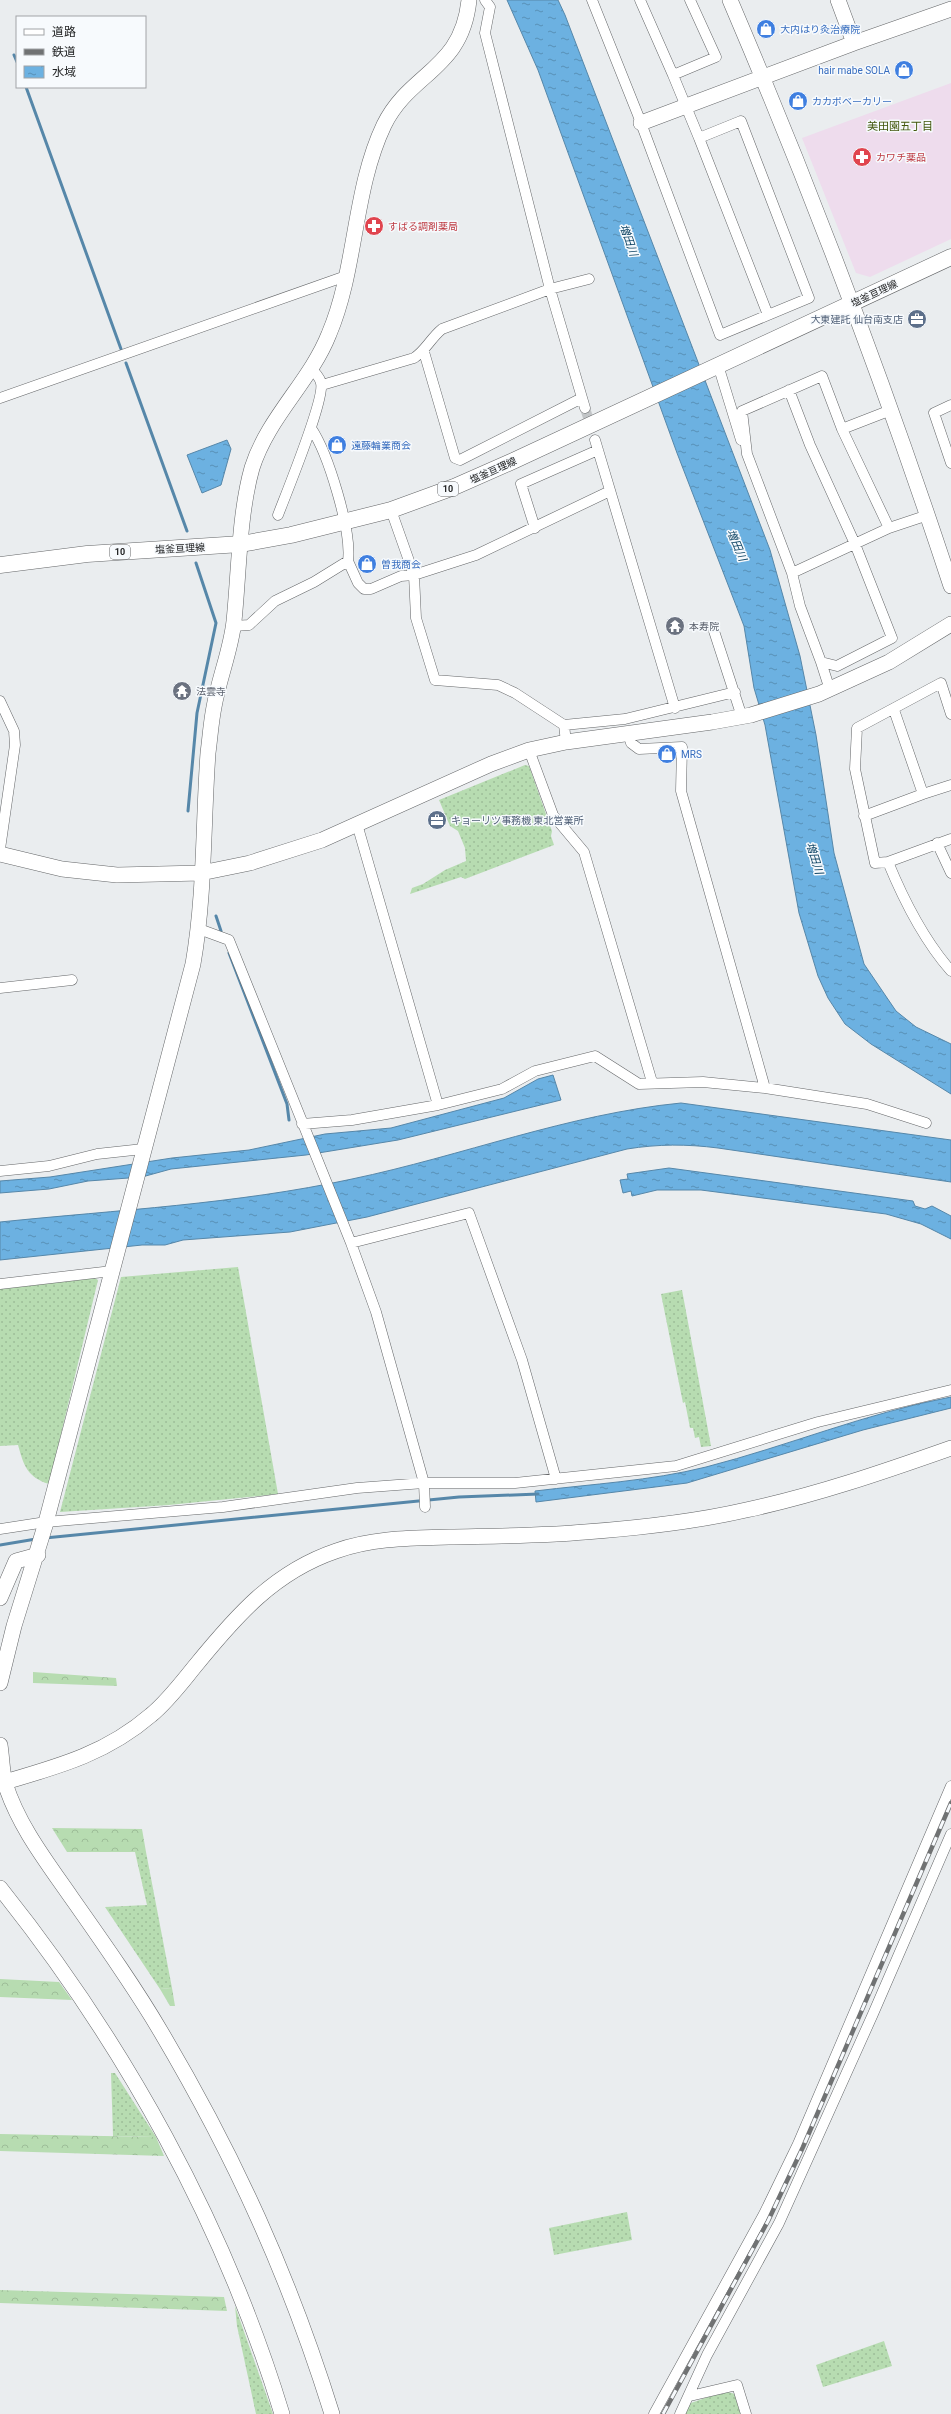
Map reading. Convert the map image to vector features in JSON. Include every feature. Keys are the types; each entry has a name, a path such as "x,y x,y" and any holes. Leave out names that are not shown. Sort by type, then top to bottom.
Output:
{"main road":[{"name":"塩釜亘理線","path":"0,565 87,554 241,544 346,523 391,510 454,487 951,257"}],"street":[{"path":"0,1683 14,1626 39,1551 193,964 199,929 209,752 214,707 234,626 241,544 252,469 262,443 278,415 311,368 330,332 346,276 377,140 394,109 442,62 458,41 464,27 469,0"},
{"path":"485,0 490,7 485,33 550,289 583,403 460,460 455,458 424,352 429,340 442,329 550,289 589,279"},
{"path":"592,0 720,335 809,298 741,121 699,138"},
{"path":"640,0 686,106 768,315"},
{"path":"673,75 716,57 690,0"},
{"path":"730,0 763,77 891,410 951,586"},
{"path":"838,0 854,43"},
{"path":"640,123 854,43 951,10"},
{"path":"0,398 346,276"},
{"path":"322,385 394,365 424,352"},
{"path":"716,366 747,454 792,573 800,606 821,662 824,692"},
{"path":"278,515 310,428 322,385 319,377 311,368"},
{"path":"747,454 742,411 822,376 842,429 889,528"},
{"path":"789,390 810,445 856,544 892,638 837,666 821,662"},
{"path":"951,405 934,413 951,463"},
{"path":"842,429 891,410"},
{"path":"310,428 319,440 346,523 348,562 358,583 364,589 371,589 401,576 414,575 476,555 610,491"},
{"path":"595,440 676,708"},
{"path":"535,528 520,484 598,450"},
{"path":"391,510 414,575 416,618 435,680 498,685 515,693 564,725 625,719 676,708 735,692"},
{"path":"792,573 889,528 928,515"},
{"path":"234,626 249,626 275,601 314,582 348,562"},
{"path":"0,854 62,869 117,875 201,873 279,855 357,824 491,764 529,750 566,742 746,716 824,692 889,662 951,624"},
{"path":"714,631 735,692 746,716"},
{"path":"951,714 941,683 894,710 857,728 856,769 864,816 875,863 888,862 951,839"},
{"path":"0,701 14,730 15,745 0,849"},
{"path":"894,710 923,794"},
{"path":"564,725 566,742"},
{"path":"628,733 631,743 638,749 682,747 680,791 765,1088"},
{"path":"529,750 553,815 584,852 652,1082"},
{"path":"864,816 951,785"},
{"path":"357,824 438,1105"},
{"path":"937,843 951,873"},
{"path":"888,862 915,920 938,955 951,971"},
{"path":"199,929 229,940 346,1230 376,1312 424,1486 425,1507"},
{"path":"0,988 72,980"},
{"path":"303,1126 352,1120 438,1105 502,1089 535,1071 595,1056 639,1084 652,1082 703,1082 765,1088 867,1104 926,1123"},
{"path":"0,1171 49,1166 97,1154 143,1152"},
{"path":"351,1243 469,1213 522,1360 556,1479"},
{"path":"0,1284 114,1264"},
{"path":"0,1529 223,1507 357,1488 515,1483 676,1466 818,1422 951,1390"},
{"path":"5,1782 82,1758 100,1750 131,1731 174,1693 230,1623 256,1596 302,1564 338,1550 388,1540 557,1535 622,1529 744,1511 827,1490 951,1448"},
{"path":"0,1598 16,1561 39,1551"},
{"path":"0,1745 5,1782 13,1805 32,1840 137,1993 203,2104 260,2218 288,2284 312,2349 332,2414"},
{"path":"654,2414 764,2214 794,2152 951,1786"},
{"path":"680,2414 690,2396 707,2355 779,2223 876,2007 951,1834"},
{"path":"0,1888 72,1985 102,2030 156,2121 208,2220 237,2288 282,2414"},
{"path":"690,2396 737,2385 746,2414"}],"shaded area":[{"path":"951,83 951,239 870,277 856,273 802,138"}],"green space":[{"path":"525,765 529,766 552,831 551,836 554,845 465,879 461,877 410,894 412,888 423,884 445,870 466,861 465,848 458,831 450,826 439,800"},
{"path":"238,1267 278,1494 169,1505 60,1512 121,1277"},
{"path":"93,1277 98,1280 49,1484 31,1474 22,1459 18,1445 0,1446 0,1288"},
{"path":"682,1290 711,1446 701,1447 699,1437 695,1438 693,1428 690,1428 685,1402 683,1403 661,1294"},
{"path":"33,1672 116,1678 117,1686 33,1683"},
{"path":"52,1828 142,1829 146,1852 67,1852"},
{"path":"135,1852 146,1852 172,1988 160,1989 105,1907 147,1905"},
{"path":"0,1979 59,1982 72,2000 0,1997"},
{"path":"172,1988 175,2006 170,2006 160,1989"},
{"path":"111,2073 115,2073 156,2137 113,2136"},
{"path":"0,2134 156,2137 164,2156 0,2151"},
{"path":"627,2212 632,2240 554,2255 549,2228"},
{"path":"0,2290 224,2297 227,2311 0,2303"},
{"path":"235,2306 273,2414 256,2414 237,2326"},
{"path":"884,2341 892,2366 823,2387 816,2365"},
{"path":"725,2391 735,2394 742,2414 684,2414 691,2403"}],"water":[{"name":"増田川","path":"507,0 558,0 565,15 770,550 800,656 816,735 834,853 864,964 896,1011 916,1027 951,1044 951,1094 871,1044 845,1024 828,998 818,976 799,913 765,725 754,688 744,626 677,453 538,70"},
{"path":"227,440 231,449 221,485 202,493 187,455"},
{"path":"553,1075 561,1100 398,1140 306,1155 171,1169 142,1177 88,1181 49,1189 0,1193 0,1181 50,1177 172,1158 249,1150 325,1134 391,1128 504,1098 538,1079"},
{"path":"681,1103 951,1140 951,1182 718,1148 684,1145 661,1145 627,1149 367,1217 290,1232 183,1240 165,1245 142,1245 0,1260 0,1222 177,1205 265,1195 309,1188 393,1170 515,1136 597,1116 639,1108"},
{"path":"669,1168 913,1201 915,1206 925,1209 932,1206 951,1216 951,1239 921,1224 886,1214 701,1190 657,1190 632,1196 631,1191 623,1193 620,1180 628,1179 627,1174"},
{"path":"951,1397 951,1408 863,1430 687,1483 536,1502 535,1491 621,1482 685,1472 737,1459 888,1412"}],"waterway":[{"path":"14,55 16,60"},
{"path":"26,88 121,349"},
{"path":"126,363 187,531"},
{"path":"188,811 197,713 216,623 196,563"},
{"path":"216,916 221,931"},
{"path":"229,953 287,1104 289,1120"},
{"path":"45,1538 459,1497 538,1494"},
{"path":"0,1545 36,1539"}],"tunnel":[{"path":"585,408 595,440"}],"railway":[{"path":"663,2414 768,2221 803,2147 951,1803"}],"place":[{"name":"大内はり灸治療院","path":"766,29"},
{"name":"hair mabe SOLA","path":"904,70"},
{"name":"カカポベーカリー","path":"798,101"},
{"name":"カワチ薬品","path":"862,157"},
{"name":"すばる調剤薬局","path":"374,226"},
{"name":"大東建託 仙台南支店","path":"917,319"},
{"name":"遠藤輪業商会","path":"337,445"},
{"name":"曽我商会","path":"367,564"},
{"name":"本寿院","path":"675,626"},
{"name":"法雲寺","path":"182,691"},
{"name":"MRS","path":"667,754"},
{"name":"キョーリツ事務機 東北営業所","path":"437,820"}],"district":[{"name":"美田園五丁目","path":"900,126"}]}
